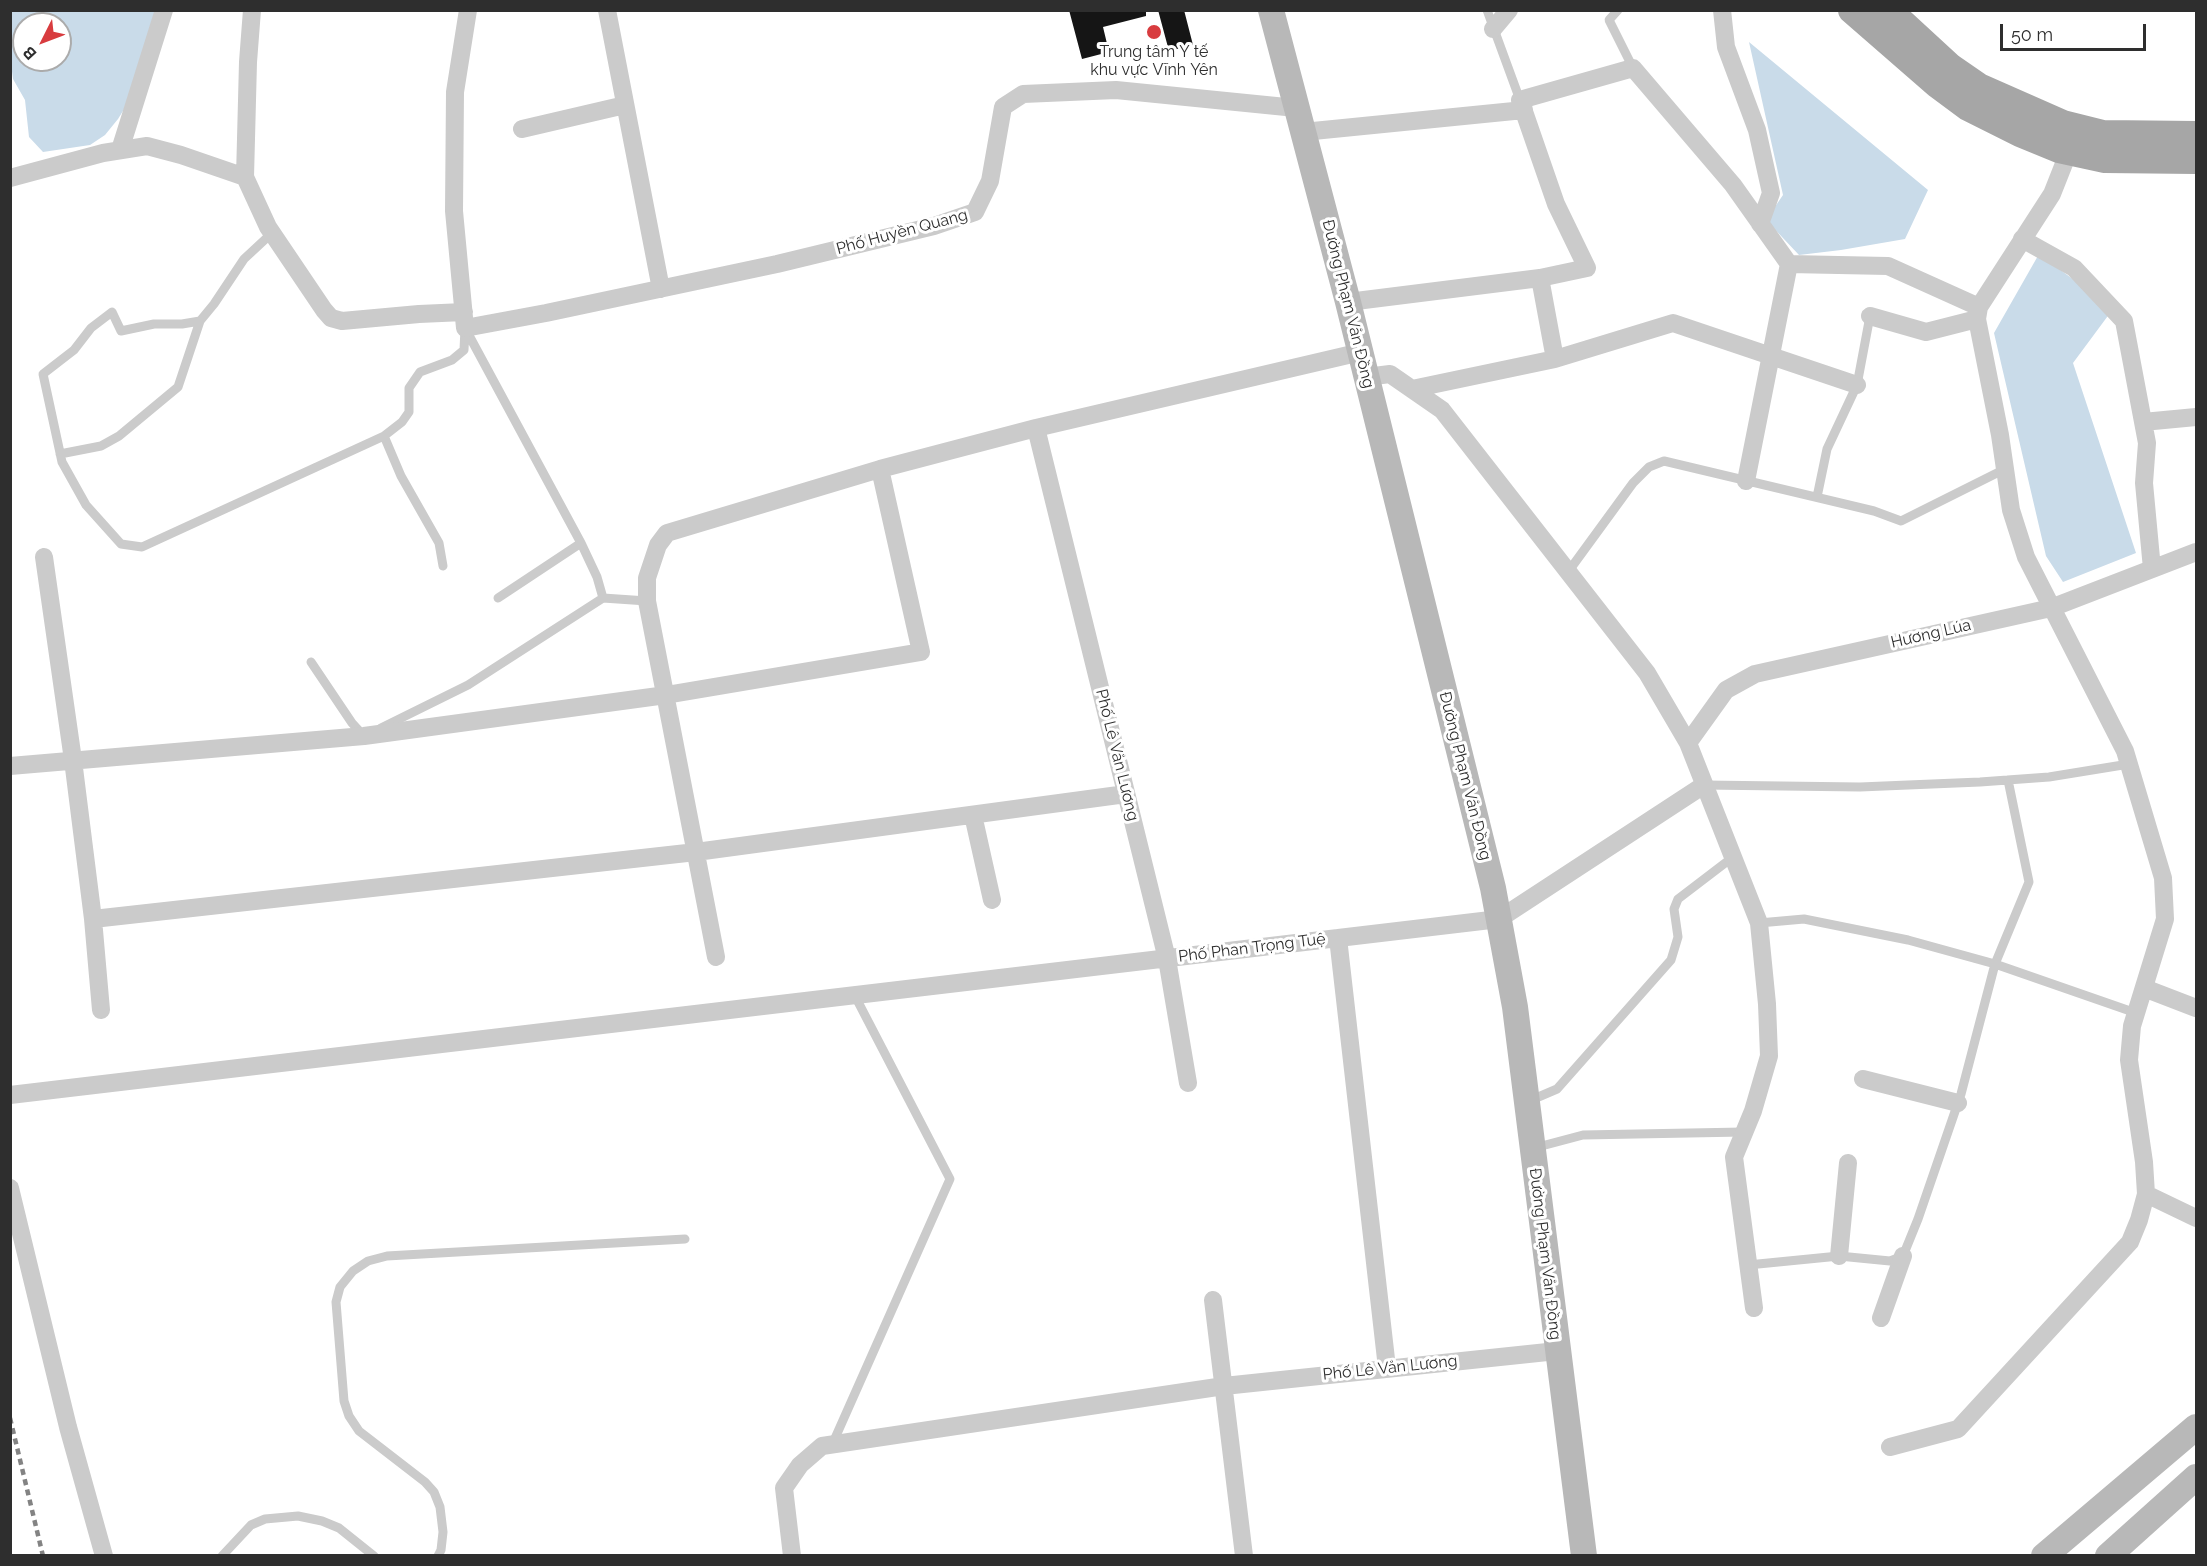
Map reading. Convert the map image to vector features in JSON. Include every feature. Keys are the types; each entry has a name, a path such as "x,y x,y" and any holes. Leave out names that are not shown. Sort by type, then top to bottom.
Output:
{"main road":[{"path":"1852,10 1937,84 1968,107 2020,133 2069,151 2105,159 2196,160"},
{"path":"1888,10 1950,67 1979,87 2063,124 2103,134 2196,135"}],"street":[{"path":"120,150 164,10"},
{"path":"252,10 248,62 245,177 272,233"},
{"path":"464,320 454,212 455,92 468,10"},
{"path":"607,10 661,289"},
{"name":"Đường Phạm Văn Đồng","path":"1270,10 1348,302 1493,888 1515,1007 1584,1556"},
{"path":"1493,29 1509,10"},
{"path":"1722,10 1726,47 1757,130 1770,193 1760,224"},
{"path":"1300,120 1522,105 1633,68 1733,185 1789,264 1746,481"},
{"name":"Phố Huyền Quang","path":"272,233 331,318 342,321 419,314 464,320 546,314 934,226 975,212 990,181 1003,107 1023,94 1116,90 1300,120"},
{"path":"522,129 625,105"},
{"path":"1348,302 1540,278 1587,268 1556,204 1522,105"},
{"path":"14,173 147,146 181,154 245,177"},
{"path":"1870,316 1926,332 1978,313 2052,194 2069,151"},
{"path":"2022,239 2074,268 2124,321 2147,443 2144,483 2151,569"},
{"path":"1789,264 1888,266 1978,313"},
{"path":"1540,278 1555,359"},
{"path":"1890,1447 1958,1429 2130,1242 2146,1194 2144,1162 2129,1060 2132,1026 2165,920 2163,878 2125,751 2026,557 2011,510 1978,313"},
{"path":"1412,389 1555,359 1673,323 1857,385"},
{"path":"716,957 647,601 647,578 658,545 667,533 880,469 1036,428 1360,352"},
{"path":"1366,377 1390,374 1442,410 1647,673 1688,743 1759,923 1767,1004 1769,1056 1753,1111 1734,1157 1754,1308"},
{"path":"2143,422 2196,417"},
{"name":"Phố Lê Văn Lương","path":"1036,428 1167,959 1188,1083"},
{"path":"10,766 364,736 666,695 921,652 880,469"},
{"name":"Hương Lúa","path":"1688,743 1726,690 1755,674 2051,608 2196,552"},
{"path":"45,557 93,919 101,1010"},
{"path":"1499,919 1704,785"},
{"path":"93,919 696,852 1126,794"},
{"path":"973,814 992,900"},
{"name":"Phố Phan Trọng Tuệ","path":"10,1095 1499,919"},
{"path":"1338,938 1388,1368"},
{"path":"2144,988 2196,1008"},
{"path":"1863,1078 1958,1103"},
{"path":"1839,1256 1848,1163"},
{"path":"10,1188 68,1427 104,1556"},
{"path":"2146,1194 2196,1218"},
{"path":"1881,1318 1902,1256"},
{"path":"1213,1300 1244,1556"},
{"name":"Phố Lê Văn Lương","path":"832,1445 1224,1386 1557,1351"},
{"path":"2044,1556 2196,1427"},
{"path":"792,1556 784,1488 800,1465 822,1446 832,1445"},
{"path":"2108,1556 2196,1477"}],"lane":[{"path":"1486,10 1522,105"},
{"path":"1618,10 1609,20 1633,68"},
{"path":"60,454 101,446 128,429 178,387 200,321 244,259 272,233"},
{"path":"200,321 182,324 154,324 121,331 112,312 91,328 74,350 43,374 62,462 86,505 121,544 142,547 384,436 402,422 409,411 409,388 420,372 452,360 464,350 464,320"},
{"path":"1817,497 1827,449 1857,385 1870,316"},
{"path":"464,320 581,543 597,577 603,598"},
{"path":"384,436 401,476 439,543 443,566"},
{"path":"1568,572 1633,483 1649,467 1664,461 1874,511 1901,521 2005,469"},
{"path":"498,597 581,543"},
{"path":"311,662 352,723 364,736 468,685 603,598 647,601"},
{"path":"1704,785 1860,787 2008,780 2049,777 2129,764"},
{"path":"1748,1265 1839,1256 1890,1262 1902,1256 1918,1219 1958,1103 1995,964 2029,882 2008,780"},
{"path":"1527,1102 1557,1089 1671,960 1678,938 1674,909 1678,898 1733,857"},
{"path":"1759,923 1803,919 1908,940 1995,964 2136,1013"},
{"path":"832,1445 950,1179 855,996"},
{"path":"1532,1148 1583,1135 1743,1132"},
{"path":"438,1556 443,1532 440,1507 434,1492 425,1482 359,1431 349,1416 344,1401 336,1302 340,1287 353,1271 369,1261 387,1256 685,1239"},
{"path":"222,1556 251,1525 265,1519 298,1516 322,1521 339,1528 374,1556"}],"water":[{"path":"10,11 157,11 131,98 105,135 90,145 43,152 29,137 25,100 13,79 12,72 72,72 72,12 12,12 12,72"},
{"path":"1749,42 1928,190 1905,239 1799,255 1766,220 1783,195"},
{"path":"2039,254 2113,309 2073,363 2136,553 2063,582 2046,556 1994,333"}],"building":[{"path":"1069,10 1146,10 1146,16 1103,27 1109,52 1082,59"},
{"path":"1158,10 1184,10 1193,45 1169,51"}],"railway":[{"path":"10,1418 43,1556"}],"place":[{"name":"Trung tâm Y tế khu vực Vĩnh Yên","path":"1154,32"}]}
